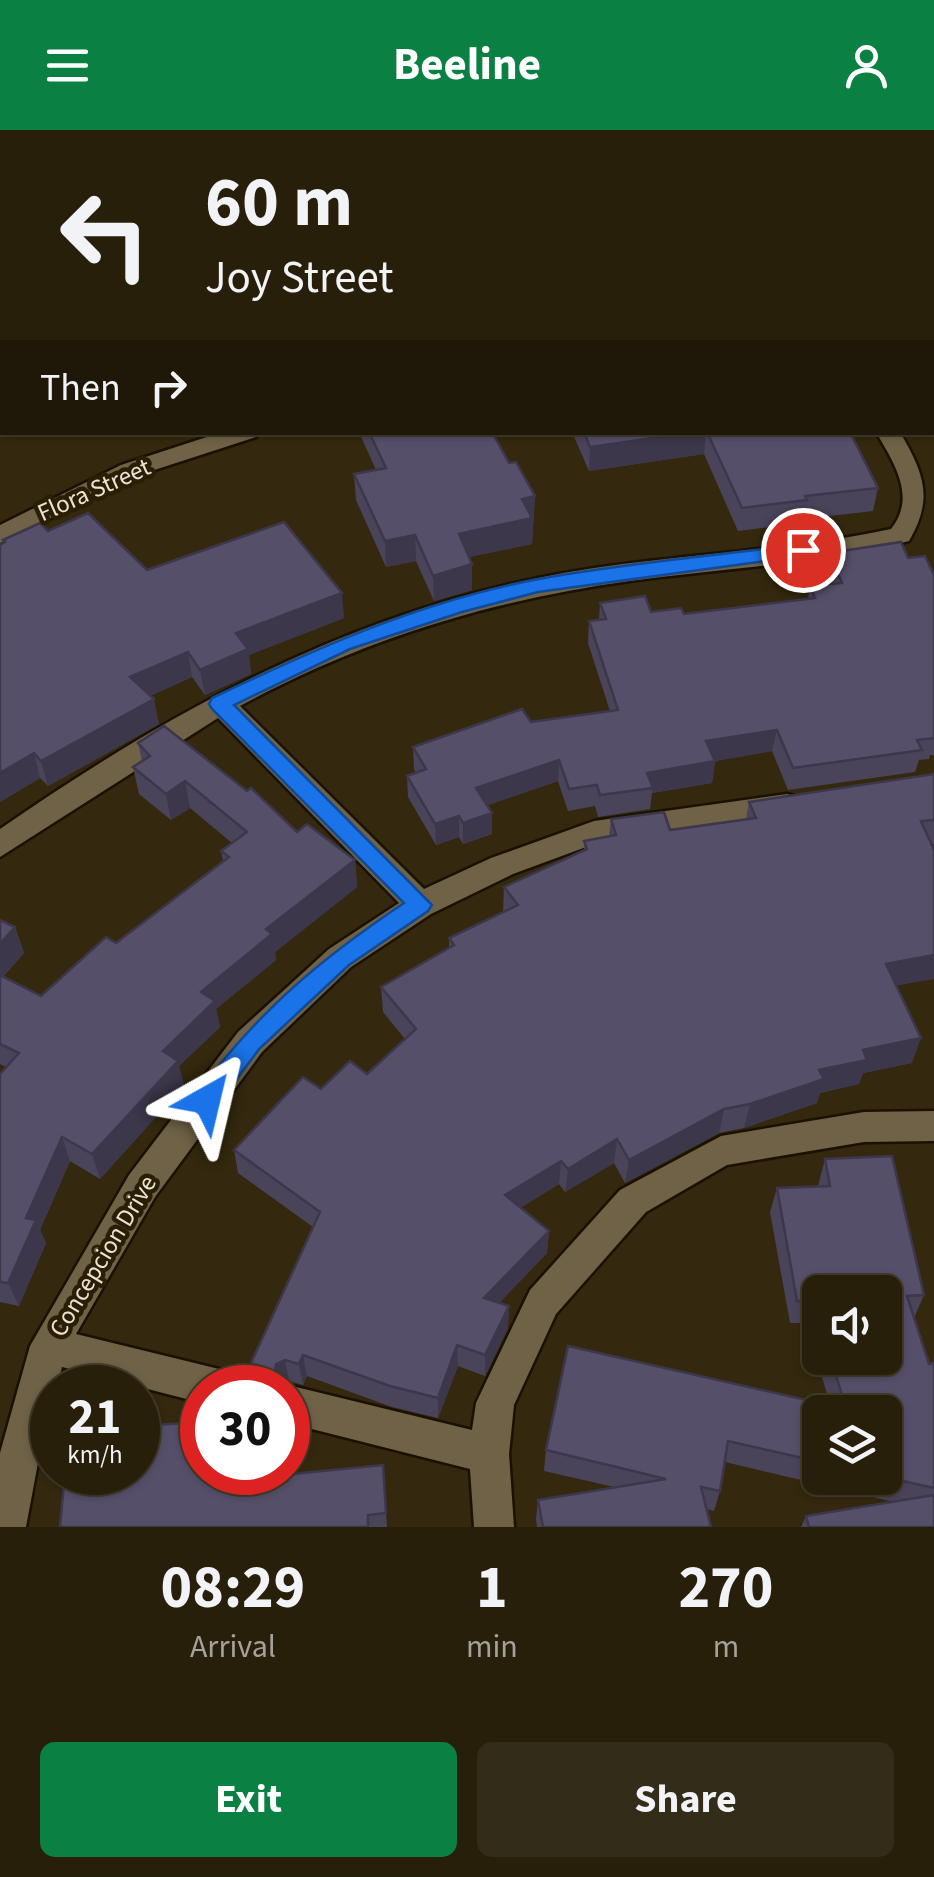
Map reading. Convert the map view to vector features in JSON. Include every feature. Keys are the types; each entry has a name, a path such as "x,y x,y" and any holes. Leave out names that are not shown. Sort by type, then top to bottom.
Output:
{"street":[{"name":"Flora Street","path":"0,535 130,470 239,435"},
{"path":"0,845 83,785 220,704 342,644 457,606 538,586 900,535 920,509 918,487 890,435"},
{"path":"220,704 420,905"},
{"name":"Concepcion Drive","path":"6,1527 21,1447 49,1346 142,1186 250,1042 340,958 420,905 502,866 594,832 821,800"},
{"path":"494,1527 489,1454 495,1402 542,1302 634,1202 722,1151 864,1127 934,1126"},
{"path":"49,1346 180,1378"},
{"path":"310,1409 489,1454"}],"building":[{"path":"370,435 494,435 509,463 516,462 535,496 522,499 532,518 459,534 472,564 433,576 415,535 385,541 354,474 386,468"},
{"path":"585,435 674,435 590,447"},
{"path":"708,435 852,435 878,488 805,496 807,500 742,508"},
{"path":"88,513 147,570 284,522 342,593 236,633 248,649 200,670 188,652 130,677 154,699 41,761 34,753 0,773 0,545 40,523 48,531"},
{"path":"901,542 908,558 925,556 934,575 934,738 917,740 922,750 793,768 777,730 706,741 715,761 647,773 653,788 600,795 597,785 569,789 559,760 476,788 492,813 463,823 459,816 435,824 407,776 426,769 413,747 522,709 531,722 618,710 589,621 606,619 600,603 645,596 651,612 681,608 684,614 815,598 810,586 842,583 829,553"},
{"path":"164,726 247,791 251,788 297,832 307,824 355,860 266,929 272,934 201,992 215,1001 163,1051 178,1061 92,1154 62,1137 26,1218 36,1220 8,1283 0,1282 0,1074 19,1053 0,1044 0,975 41,996 106,937 116,943 229,857 221,851 247,832 185,781 166,794 133,767 150,756 138,743"},
{"path":"934,774 934,820 921,821 934,850 934,955 886,964 921,1038 863,1050 867,1060 819,1070 824,1079 724,1109 629,1160 617,1139 568,1169 561,1161 505,1195 549,1231 484,1298 509,1306 485,1355 457,1345 438,1398 390,1386 303,1355 299,1364 285,1360 276,1365 251,1363 320,1212 234,1150 303,1077 321,1089 350,1061 367,1074 416,1029 381,987 454,945 449,938 518,905 504,887 587,849 584,841 616,835 611,819 664,812 670,830 756,818 749,802"},
{"path":"0,920 15,927 0,944"},
{"path":"892,1156 924,1295 907,1296 929,1364 934,1363 934,1488 902,1481 902,1395 842,1395 836,1375 902,1375 902,1275 802,1275 802,1301 797,1301 777,1188 830,1186 825,1159"},
{"path":"568,1346 802,1399 802,1458 728,1441 720,1491 701,1487 711,1527 543,1527 538,1500 666,1479 546,1450"},
{"path":"180,1423 180,1495 310,1495 310,1472 383,1465 386,1513 368,1515 368,1527 60,1527 63,1495 160,1495 160,1425"},
{"path":"934,1495 934,1527 809,1527 806,1516"}],"route":[{"path":"207,1100 250,1042 340,958 420,905 220,704 342,644 457,606 538,586 803,550"}]}
